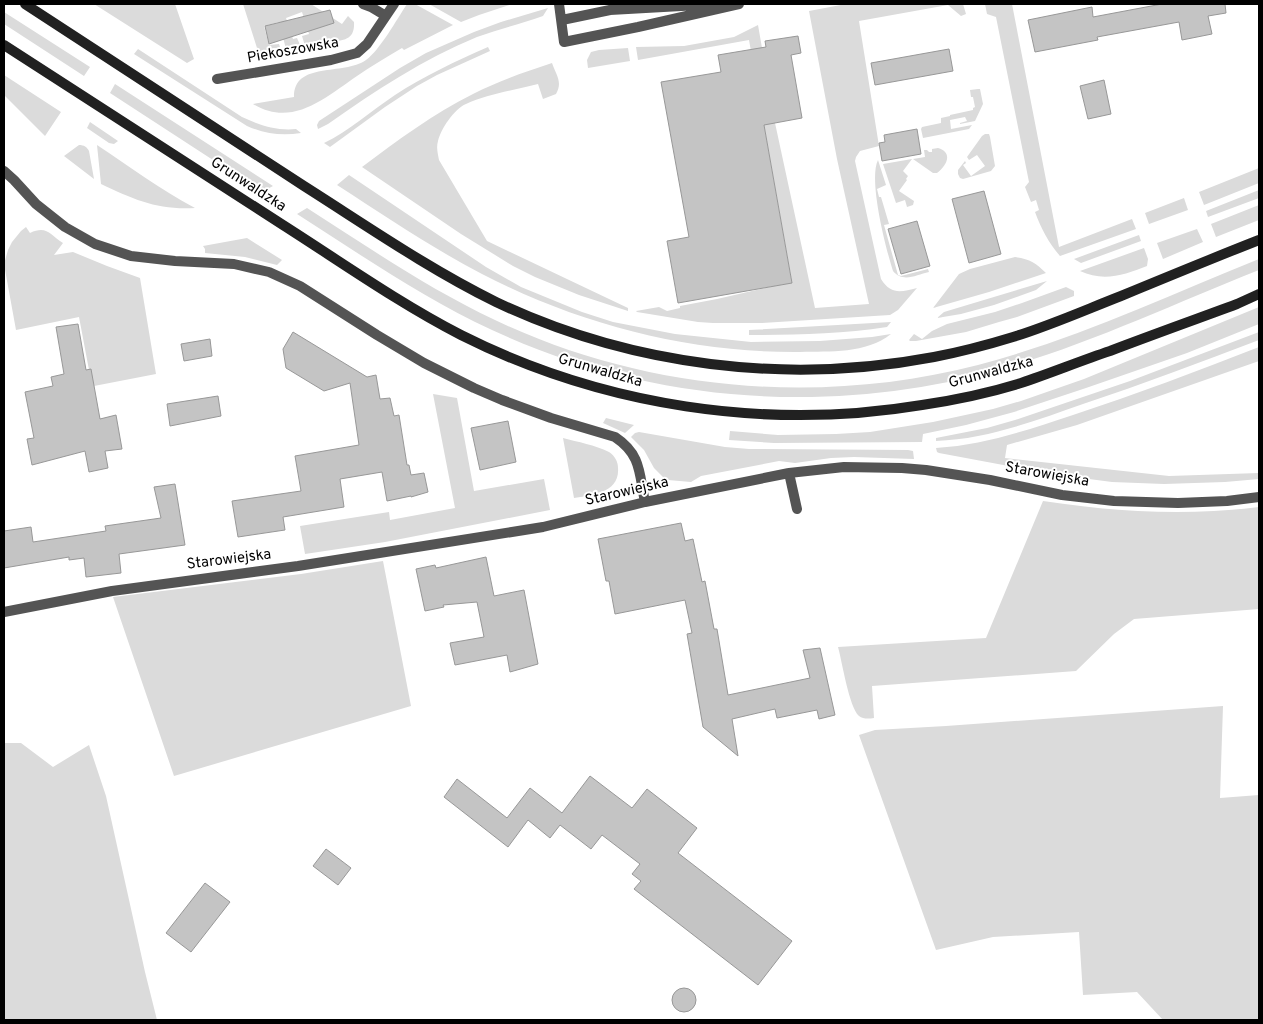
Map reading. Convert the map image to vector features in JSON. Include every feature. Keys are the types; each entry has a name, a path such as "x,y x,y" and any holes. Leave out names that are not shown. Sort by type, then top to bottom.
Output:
{"main road":[{"name":"Grunwaldzka","path":"26,4 391,242 460,283 503,305 564,330 653,355 721,365 792,369 863,367 932,357 988,344 1032,331 1259,240"},
{"name":"Grunwaldzka","path":"4,45 339,262 429,318 483,346 540,370 588,386 646,400 713,410 779,415 862,413 920,406 1020,383 1237,304 1259,294"}],"street":[{"path":"363,4 386,16"},
{"name":"Piekoszowska","path":"217,79 357,54 367,44 394,4"},
{"path":"559,4 564,42 739,4"},
{"path":"562,20 610,10 725,4"},
{"path":"4,171 50,216 65,227 96,244 131,256 200,263 234,264 269,272 300,286 377,336 424,363 474,388 551,418 615,437 623,443 638,464 645,502"},
{"name":"Starowiejska","path":"4,612 112,590 298,566 543,527 645,502 789,473 844,467 916,468 990,480 1062,495 1114,501 1218,502 1259,497"},
{"path":"789,473 797,509"}],"shaded area":[{"path":"94,4 175,4 194,59 187,63"},
{"path":"243,4 311,4 342,24 348,16 354,22 354,28 351,36 344,40 305,46 302,36 309,34 302,12 286,18 293,39 297,38 301,47 286,49 279,22 264,26 269,45 279,44 281,50 273,48 273,51 260,53"},
{"path":"407,4 415,4 453,25 404,50 402,48 308,107 281,113 267,111 253,104 294,97 296,86 302,78 321,71 356,65 366,60 382,42"},
{"path":"429,4 512,4 461,22"},
{"path":"846,4 963,4 966,14 961,16 948,5 859,21 879,146 860,151 855,161 881,279 889,288 897,291 917,288 898,310 890,315 760,323 713,323 637,312 659,307 667,311 680,308 680,306 792,282 749,40 638,60 636,47 684,46 734,37 758,25 775,123 815,308 869,304 837,159 809,11"},
{"path":"985,4 1012,4 1059,247 1132,219 1136,229 1060,256 1052,245 1042,229 1035,212 1039,210 1036,200 1031,202 1025,187 1029,182 996,17 987,14"},
{"path":"548,8 543,16 477,37 438,55 400,76 318,129 319,121 426,53 501,22"},
{"path":"4,12 90,67 84,76 4,24"},
{"path":"488,47 490,51 417,86 330,147 324,143 342,133 417,81"},
{"path":"628,48 630,61 588,68 587,60 591,52"},
{"path":"138,49 242,117 268,127 296,129 301,133 274,134 247,126 134,54"},
{"path":"552,63 559,82 556,94 543,99 538,84 501,92 474,101 457,110 445,125 438,141 437,151 439,160 487,241 628,308 628,311 579,295 513,266 461,234 362,167 416,128 458,102 482,89"},
{"path":"4,75 61,112 45,136 4,95"},
{"path":"115,84 273,186 262,192 110,93"},
{"path":"980,89 983,104 975,121 960,124 967,121 965,117 950,120 951,129 972,125 969,129 923,138 922,127 941,123 941,118 950,115 973,110 975,107 970,90"},
{"path":"90,122 118,141 114,144 109,143 87,128"},
{"path":"985,134 989,134 990,137 995,166 991,171 963,179 960,178 958,170 965,161 966,163 963,165 971,176 985,166 977,155 969,160 967,157"},
{"path":"79,145 85,146 89,151 94,179 64,156"},
{"path":"97,145 157,186 195,208 158,206 146,203 101,184"},
{"path":"938,148 946,153 947,160 937,173 933,173 913,159 925,157 924,150 932,152 932,149"},
{"path":"912,159 903,171 908,176 899,191 914,201 913,205 907,207 905,200 896,203 883,164"},
{"path":"878,160 886,185 877,189 889,224 884,225 898,275 901,276 928,269 929,272 901,277 897,275 893,271 879,215 875,183 875,170"},
{"path":"1259,168 1259,183 1204,205 1199,192"},
{"path":"349,175 486,267 521,287 582,312 613,322 675,334 751,342 820,341 891,334 870,345 847,350 759,351 677,341 597,321 519,292 445,253 337,185"},
{"path":"1259,190 1259,198 1208,217 1206,211"},
{"path":"1184,198 1188,210 1149,224 1145,213"},
{"path":"1259,205 1259,220 1216,237 1211,224"},
{"path":"307,208 446,295 495,320 552,344 611,363 671,376 733,384 795,388 856,385 918,378 978,365 1014,355 1085,330 1259,259 1259,270 1077,344 1015,365 950,382 884,392 817,397 750,396 684,388 618,375 554,355 492,330 466,318 417,290 297,214"},
{"path":"26,227 30,233 40,230 48,232 63,243 54,255 73,252 140,278 156,374 94,386 79,317 16,330 4,264 12,242"},
{"path":"1197,229 1203,242 1163,259 1157,243"},
{"path":"1139,235 1141,241 1081,263 1074,259"},
{"path":"247,238 282,260 277,265 245,257 205,253 203,246"},
{"path":"1144,248 1148,259 1147,266 1139,269 1106,277 1080,271"},
{"path":"1015,257 1032,262 1046,273 933,308 959,274 970,269"},
{"path":"1047,281 1036,290 994,305 937,318 944,312"},
{"path":"1066,287 1074,291 1074,296 1017,317 966,332 916,341 909,340 914,334 922,339 932,331 947,324 995,312"},
{"path":"1259,307 1259,324 1187,353 1014,412 923,434 922,442 774,443 729,440 730,431 778,435 870,432 933,422 993,409 1084,379"},
{"path":"891,322 887,327 852,331 749,335 749,330"},
{"path":"1259,332 1259,340 1044,418 968,438 936,441 936,438 987,428 1015,420 1130,381"},
{"path":"1259,347 1259,361 1077,425 1007,445 1005,458 1169,476 1259,473 1259,479 1164,484 1112,482 1051,474 937,452 936,448 972,444 1056,421 1190,374"},
{"path":"433,394 457,398 474,491 544,479 550,510 385,542 305,554 300,526 389,512 390,520 455,508"},
{"path":"606,418 634,425 625,433 603,423"},
{"path":"639,432 725,447 749,449 908,450 913,451 914,459 854,457 795,463 779,461 701,476 691,482 668,480 654,468 644,450 631,437"},
{"path":"563,438 609,452 616,459 618,466 614,483 609,488 596,494 574,498"},
{"path":"1043,501 1151,512 1232,510 1259,507 1259,609 1134,619 1114,634 1076,671 872,686 874,718 866,719 859,716 855,711 849,694 838,647 986,638"},
{"path":"383,561 411,706 174,776 113,597 301,574"},
{"path":"1223,706 1220,798 1259,795 1259,1020 1163,1020 1137,992 1083,995 1079,932 993,937 936,950 859,735 875,730"},
{"path":"4,743 21,743 53,767 89,745 106,796 157,1020 4,1020"}],"building":[{"path":"1162,4 1225,4 1226,13 1208,16 1212,34 1182,40 1179,22 1097,37 1098,40 1035,52 1028,20 1092,7 1093,17"},
{"path":"330,10 334,23 269,44 265,26"},
{"path":"798,36 801,53 791,55 802,118 764,125 792,283 678,303 667,241 689,237 661,82 721,72 718,55 766,47 765,41"},
{"path":"949,49 953,71 875,85 871,63"},
{"path":"1104,80 1111,114 1088,119 1080,86"},
{"path":"917,129 921,154 882,161 879,143 885,142 884,135"},
{"path":"984,191 1001,254 969,263 952,199"},
{"path":"917,221 930,266 901,274 888,229"},
{"path":"78,324 86,370 91,369 100,419 116,415 122,449 105,451 108,468 89,472 85,451 32,465 27,439 34,438 25,392 53,386 51,377 64,374 56,327"},
{"path":"293,332 367,377 376,375 380,399 390,398 394,416 399,415 407,465 409,465 411,475 424,473 428,492 387,501 382,472 340,479 344,507 283,517 285,530 238,537 232,501 301,491 295,456 359,445 350,383 324,391 286,368 283,349"},
{"path":"210,339 212,356 184,361 181,344"},
{"path":"218,396 221,416 170,426 167,404"},
{"path":"508,421 516,462 480,470 471,428"},
{"path":"175,484 185,545 119,554 121,573 86,577 84,558 69,560 69,557 4,568 4,531 31,527 33,542 106,531 105,526 161,518 154,487"},
{"path":"681,523 685,541 693,539 702,582 705,581 714,629 717,629 728,695 810,678 803,650 820,648 835,715 819,719 817,710 777,718 775,709 732,719 738,756 703,727 687,634 692,633 685,600 615,614 598,539"},
{"path":"486,557 494,596 524,590 538,664 510,672 507,655 455,665 450,643 484,637 477,602 443,605 444,607 425,611 416,569 435,565 436,568"},
{"path":"590,776 632,808 647,789 697,828 678,853 792,941 758,985 634,889 641,881 632,874 640,864 602,835 591,849 560,825 550,838 528,820 508,847 444,797 457,779 507,818 530,788 562,813"},
{"path":"326,849 351,868 338,885 313,866"},
{"path":"205,883 230,902 191,952 166,933"},
{"path":"684,988 689,989 695,995 695,1005 689,1011 684,1012 679,1011 673,1005 672,1000 673,995 679,989"}]}
